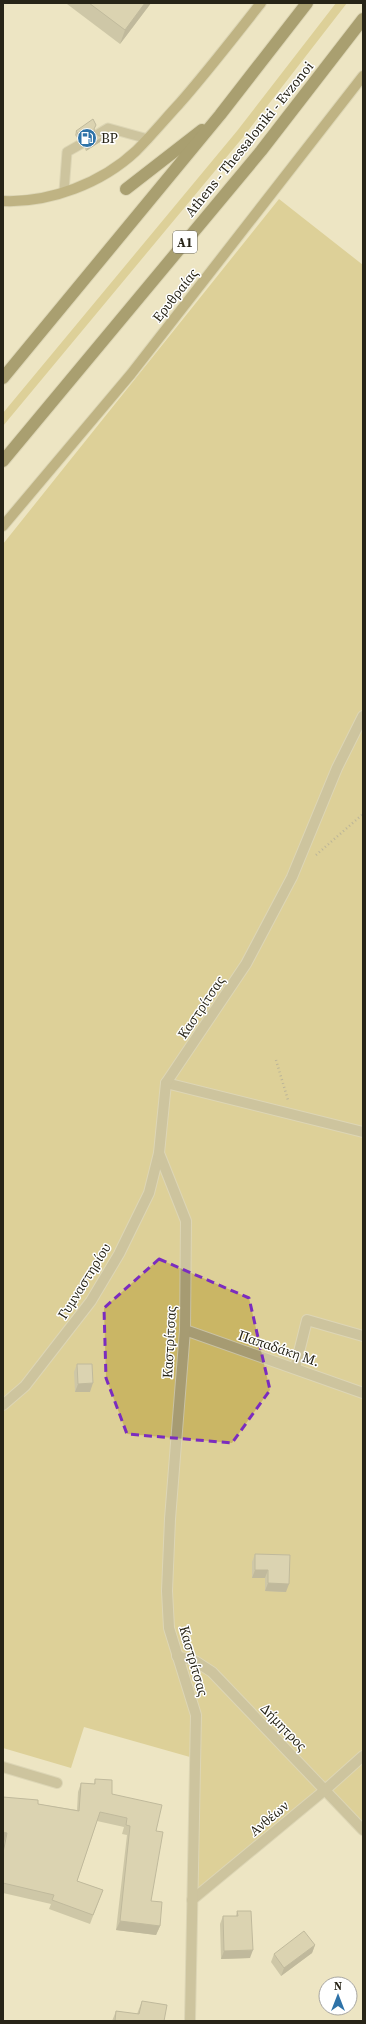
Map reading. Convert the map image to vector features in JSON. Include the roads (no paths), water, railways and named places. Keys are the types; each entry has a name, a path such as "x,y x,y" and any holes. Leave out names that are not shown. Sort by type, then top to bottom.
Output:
{"highway":[{"path":"3,378 220,115 307,3"},
{"name":"Athens - Thessaloniki - Evzonoi","path":"3,461 261,151 363,19"},
{"path":"126,189 220,115"}],"main road":[{"path":"3,201 41,198 95,179 110,171 136,151 148,139 209,70 261,3"},
{"name":"Ερυθραίας","path":"3,526 131,374 363,76"}],"street":[{"name":"Καστρίτσας","path":"190,2021 196,1715 169,1628 168,1591 170,1519 185,1330 186,1221 159,1153 166,1083 246,964 292,877 337,768 363,716"},
{"path":"166,1083 363,1132"},
{"name":"Γυμναστηρίου","path":"3,1405 24,1386 39,1369 91,1301 118,1254 149,1193 159,1153"},
{"path":"295,1368 307,1320 363,1336"},
{"name":"Παπαδάκη Μ.","path":"185,1330 363,1393"},
{"name":"Δήμητρος","path":"177,1656 195,1661 212,1672 363,1830"},
{"name":"Ανθέων","path":"192,1900 325,1790 363,1756"},
{"path":"3,1766 57,1783"}],"lane":[{"path":"98,134 108,128 148,139"},
{"path":"64,191 67,152 81,144"}],"place":[{"name":"BP","path":"87,138"}]}
